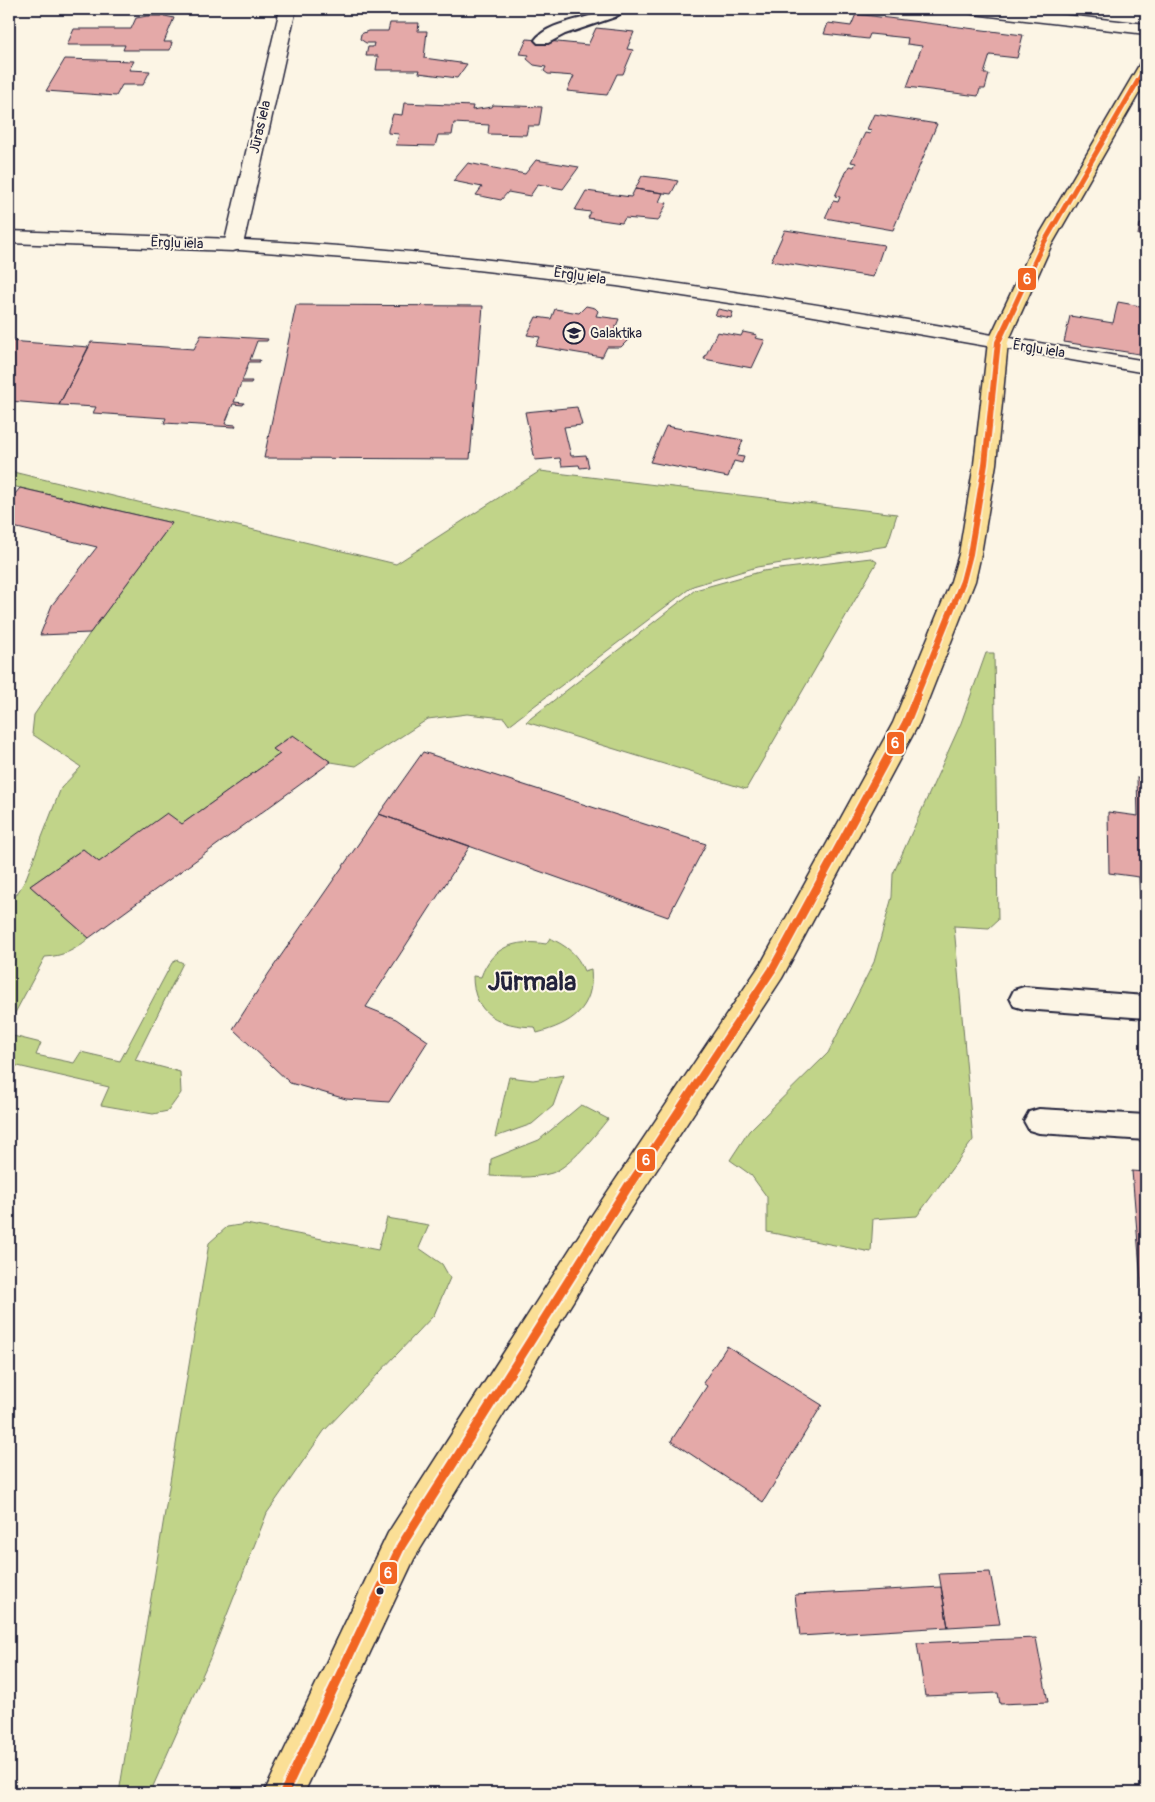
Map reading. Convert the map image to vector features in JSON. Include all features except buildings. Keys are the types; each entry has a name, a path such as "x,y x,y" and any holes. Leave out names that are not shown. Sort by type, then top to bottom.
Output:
{"main road":[{"path":"284,1793 401,1546 601,1228 772,970 906,723 963,581 970,554 985,464 998,342 1042,246 1146,67"}],"street":[{"name":"Jūras iela","path":"233,245 288,9"},
{"path":"973,9 1146,29"},
{"name":"Ērgļu iela","path":"9,236 314,248 499,265 739,297 1146,367"}],"lane":[{"path":"543,40 549,35 590,22 619,9"},
{"path":"1024,998 1146,1007"},
{"path":"1039,1121 1146,1128"}],"green space":[{"path":"9,471 396,564 540,471 897,514 887,546 757,567 693,586 509,725 504,718 467,714 428,719 356,766 331,762 292,735 273,749 280,754 182,824 167,814 99,862 83,849 30,886 89,938 69,952 45,957 9,1024 9,906 25,881 61,788 81,767 32,734 34,715 90,633 172,523 12,486 9,490"},
{"path":"871,558 877,562 746,789 526,722 695,590 763,571"},
{"path":"986,653 994,653 998,920 989,928 954,926 973,1140 917,1216 873,1219 871,1252 767,1232 767,1197 751,1175 730,1160 749,1131 828,1053 874,962 892,897 893,874 961,723"},
{"path":"550,938 570,951 578,959 584,971 591,969 589,994 579,1012 561,1025 537,1033 535,1027 511,1024 491,1016 483,1009 478,1000 474,989 473,976 481,977 492,958 506,947 525,943 546,944"},
{"path":"177,960 183,963 135,1060 180,1072 181,1093 168,1111 153,1114 101,1105 109,1087 9,1064 9,1035 41,1043 36,1055 74,1063 81,1052 120,1061 172,963"},
{"path":"564,1075 553,1106 532,1124 495,1137 509,1077 533,1080"},
{"path":"581,1105 608,1119 567,1164 552,1173 537,1176 490,1176 491,1159 539,1140"},
{"path":"387,1218 429,1225 419,1248 442,1264 450,1278 434,1315 324,1431 267,1513 210,1658 150,1793 119,1793 209,1243 227,1227 246,1224 378,1250"}],"transit line":[{"name":"6","path":"284,1793 401,1546 601,1228 772,970 906,723 963,581 970,554 985,464 998,342 1042,246 1146,67"}],"place":[{"name":"Galaktika","path":"574,333"}],"district":[{"name":"Jūrmala","path":"532,982"}]}
